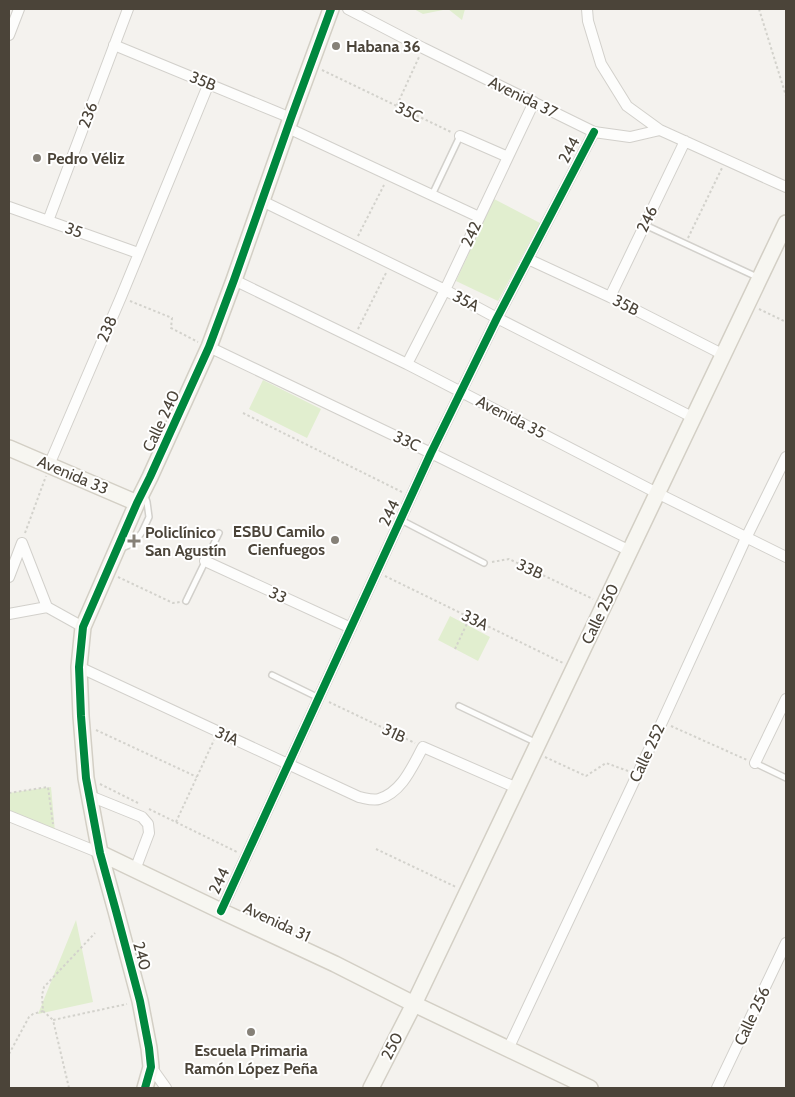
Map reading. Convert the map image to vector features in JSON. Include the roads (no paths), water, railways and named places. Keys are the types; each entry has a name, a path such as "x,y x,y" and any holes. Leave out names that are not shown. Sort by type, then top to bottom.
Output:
{"street":[{"path":"9,35 19,9"},
{"name":"236","path":"48,221 128,9"},
{"name":"Calle 240","path":"100,853 86,778 79,667 83,627 140,496 210,347 331,9"},
{"name":"Avenida 37","path":"348,9 594,132 630,137 660,130"},
{"path":"587,9 588,21 601,64 627,106 660,130 786,187"},
{"name":"35B","path":"114,45 209,84 389,175 479,217"},
{"name":"238","path":"49,466 209,84"},
{"name":"242","path":"407,364 445,290 534,102"},
{"name":"244","path":"221,911 431,453 497,318 594,132"},
{"path":"460,136 508,157"},
{"name":"246","path":"610,297 685,142"},
{"name":"35A","path":"262,201 445,290 694,418"},
{"name":"35","path":"9,207 138,253"},
{"name":"Calle 250","path":"414,1004 786,223"},
{"name":"35B","path":"528,259 610,297 724,355"},
{"name":"Avenida 35","path":"234,280 407,364 657,493 786,557"},
{"name":"33C","path":"210,347 630,551"},
{"name":"Avenida 33","path":"9,448 49,466 140,496"},
{"name":"Calle 252","path":"508,1049 786,456"},
{"path":"9,576 22,543 46,607"},
{"name":"33","path":"205,562 351,628"},
{"path":"9,614 46,607 83,627"},
{"name":"31A","path":"79,667 359,797 377,800"},
{"path":"755,763 786,699"},
{"name":"31B","path":"377,800 391,793 403,783 423,747 516,788"},
{"path":"90,796 142,817 148,824 149,833 135,870"},
{"name":"Avenida 31","path":"9,816 100,853 590,1088"},
{"name":"240","path":"100,853 140,1001 151,1067"},
{"name":"Calle 256","path":"717,1088 786,943"},
{"name":"250","path":"371,1088 414,1004"},
{"path":"145,1088 151,1067"},
{"path":"151,1067 166,1088"}],"lane":[{"path":"432,195 460,136"},
{"path":"645,225 760,278"},
{"path":"401,520 484,563"},
{"path":"186,601 219,533"},
{"path":"272,675 320,698"},
{"path":"459,706 536,748"},
{"path":"755,763 786,778"}],"place":[{"name":"Habana 36","path":"336,46"},
{"name":"Pedro Véliz","path":"37,158"},
{"name":"ESBU Camilo Cienfuegos","path":"335,540"},
{"name":"Policlínico San Agustín","path":"134,541"},
{"name":"Escuela Primaria Ramón López Peña","path":"251,1032"}]}
